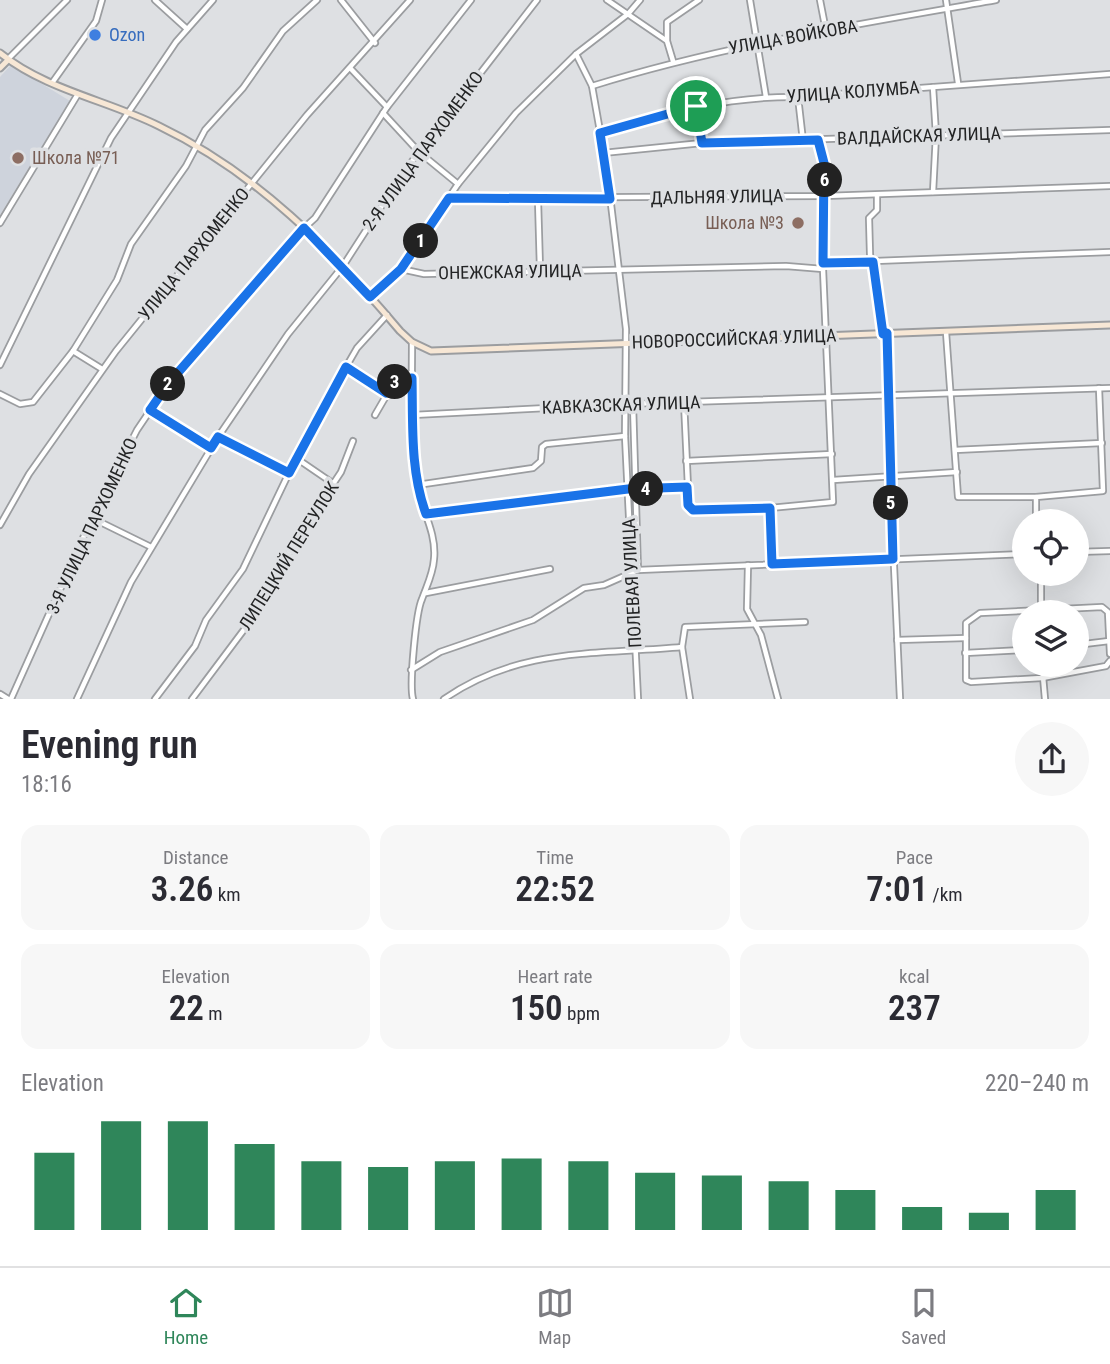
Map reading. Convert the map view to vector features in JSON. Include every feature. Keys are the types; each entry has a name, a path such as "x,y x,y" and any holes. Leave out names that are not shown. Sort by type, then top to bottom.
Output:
{"street":[{"path":"0,68 67,0"},
{"path":"52,83 96,22 102,0"},
{"path":"155,0 187,29"},
{"path":"0,365 111,138 187,29 213,0"},
{"path":"0,394 20,404 33,402 73,351 117,280 131,244 186,166 205,130 243,88 284,31 317,0"},
{"path":"341,0 375,43"},
{"name":"УЛИЦА ПАРХОМЕНКО","path":"1,522 29,474 102,369 307,115 375,43 410,0"},
{"name":"3-Я УЛИЦА ПАРХОМЕНКО","path":"10,699 92,518 150,410 168,384 315,218 387,107 471,0"},
{"name":"2-Я УЛИЦА ПАРХОМЕНКО","path":"76,699 131,582 218,437 288,334 343,266 419,152 537,0"},
{"path":"607,0 667,41"},
{"path":"370,297 401,269 458,184 516,113 576,54 628,14 640,0"},
{"path":"673,61 667,41 667,22 699,0"},
{"path":"750,0 766,97"},
{"path":"820,0 826,31"},
{"path":"946,0 958,83"},
{"name":"УЛИЦА ВОЙКОВА","path":"593,86 673,61 757,42 996,0"},
{"path":"0,53 52,83 129,113 197,145 252,181 343,266 412,342 412,415 417,485 435,557 420,602 411,670 413,699"},
{"name":"ПОЛЕВАЯ УЛИЦА","path":"576,54 593,86 620,271 626,343 625,436 638,699"},
{"path":"351,69 387,107"},
{"name":"УЛИЦА КОЛУМБА","path":"600,133 696,106 766,97 798,97 958,83 1110,74"},
{"path":"933,86 936,135 933,192"},
{"path":"0,223 78,94"},
{"path":"798,97 803,141"},
{"path":"696,106 702,143"},
{"path":"383,113 419,152 458,184"},
{"name":"ВАЛДАЙСКАЯ УЛИЦА","path":"603,153 702,143 1110,130"},
{"path":"684,402 688,505 693,510 770,508 832,502 831,398 823,266 824,163 818,140"},
{"name":"ДАЛЬНЯЯ УЛИЦА","path":"449,198 538,200 825,196 1110,186"},
{"path":"877,195 877,210 869,218 873,262 885,333 900,699"},
{"path":"538,200 540,269"},
{"name":"ОНЕЖСКАЯ УЛИЦА","path":"401,269 424,274 540,269 620,271 823,266 1110,252"},
{"path":"155,699 195,646 206,620 243,569 296,458 357,348 387,315"},
{"name":"НОВОРОССИЙСКАЯ УЛИЦА","path":"412,342 422,349 440,352 1110,325"},
{"path":"946,332 958,497 1036,497 1103,491 1099,388"},
{"path":"0,347 6,350"},
{"path":"73,351 102,369"},
{"path":"346,367 386,393"},
{"path":"375,415 386,393 399,380 412,378"},
{"path":"951,394 1110,388"},
{"name":"КАВКАЗСКАЯ УЛИЦА","path":"412,415 625,404 951,394"},
{"path":"633,404 638,570"},
{"path":"150,410 211,448"},
{"path":"417,485 533,468 541,461 542,447 546,444 625,436"},
{"path":"218,437 289,473"},
{"name":"ЛИПЕЦКИЙ ПЕРЕУЛОК","path":"192,699 246,627 300,534 348,461 353,441"},
{"path":"955,450 1102,443"},
{"path":"686,461 832,454"},
{"path":"296,458 334,484"},
{"path":"1103,468 1110,468"},
{"path":"833,481 957,472"},
{"path":"426,514 628,489 687,487"},
{"path":"1036,497 1036,509"},
{"path":"770,508 772,564"},
{"path":"92,518 151,547"},
{"path":"1089,552 1110,551"},
{"path":"411,670 440,652 533,620 584,588 604,585 638,570 1012,554"},
{"path":"748,565 747,609 761,635 778,699"},
{"path":"425,593 550,569"},
{"path":"1089,608 1102,607 1108,612 1110,654"},
{"path":"1012,612 980,613 971,617 967,624 966,680 971,682 1042,678 1106,666 1110,661"},
{"path":"690,699 682,647 685,627 752,622 806,622"},
{"path":"897,640 966,638"},
{"path":"1089,643 1109,641"},
{"path":"444,699 478,677 516,664 556,656 682,647"},
{"path":"965,653 1012,651"},
{"path":"1042,678 1045,699"},
{"path":"0,694 10,699"}],"shaded area":[{"name":"Школа №71","path":"11,65 70,101 0,215 0,77"}],"place":[{"name":"Ozon","path":"95,35"},
{"name":"Школа №71","path":"18,158"},
{"name":"Школа №3","path":"798,223"}],"route":[{"path":"696,106 702,143 818,140 824,163 823,263 873,262 883,334 887,333 886,388 893,559 772,564 770,508 693,510 688,505 687,487 628,489 426,514 417,485 413,447 412,378 399,380 386,393 346,367 289,473 218,437 211,448 150,410 168,384 304,228 370,297 401,269 449,198 610,199 600,133 696,106"}]}
